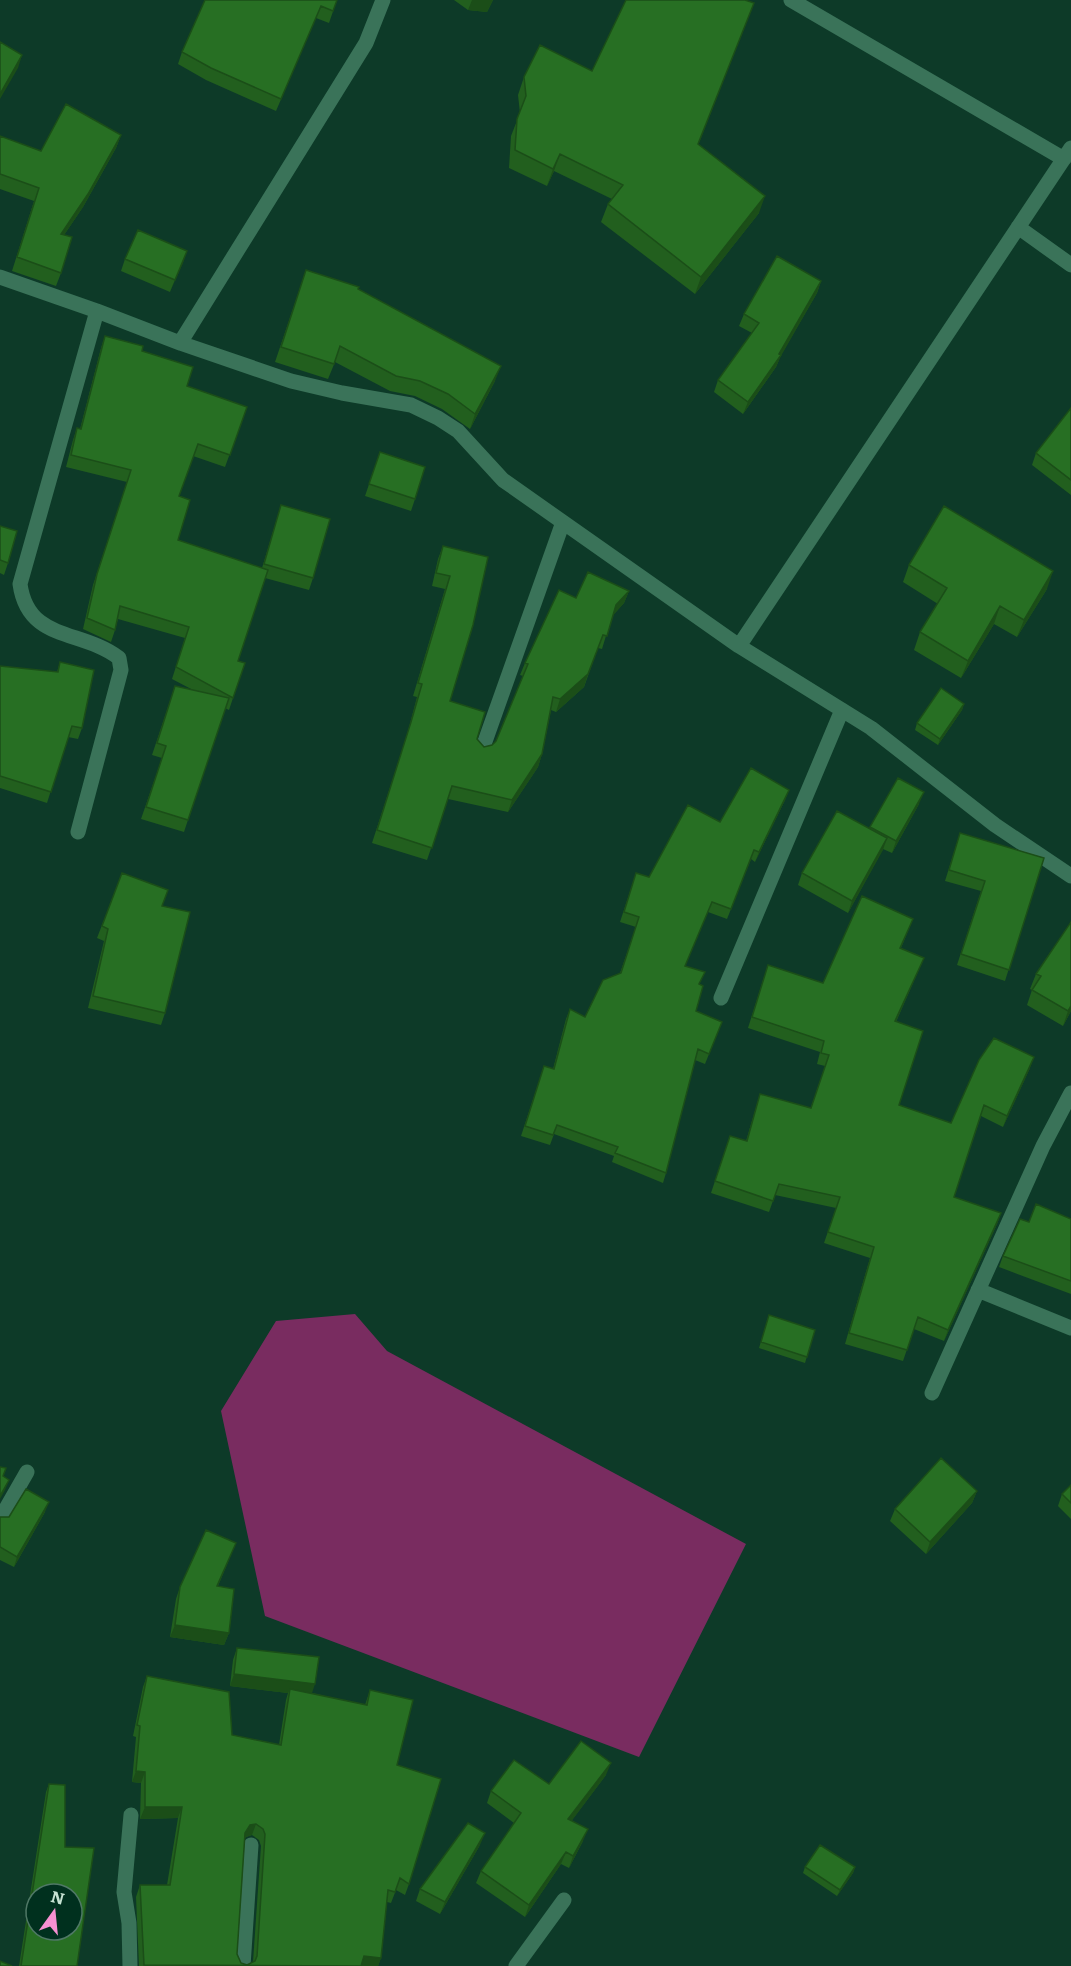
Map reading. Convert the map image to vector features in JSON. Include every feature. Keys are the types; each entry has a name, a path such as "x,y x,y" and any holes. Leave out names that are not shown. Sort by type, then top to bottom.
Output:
{"street":[{"path":"180,343 366,43 382,0"},
{"path":"739,646 1067,154 792,0"},
{"path":"1018,227 1071,265"},
{"path":"0,277 291,381 411,405 458,430 503,480 739,646 871,728 995,825 1071,876"},
{"path":"78,832 121,670 119,658 106,648 39,624 22,599 20,584 97,310"},
{"path":"482,750 563,522"},
{"path":"721,998 842,710"},
{"path":"932,1393 1043,1146 1071,1093"},
{"path":"978,1290 1071,1328"},
{"path":"0,1519 27,1472"},
{"path":"130,1966 129,1923 124,1892 131,1815"},
{"path":"243,1966 251,1845"},
{"path":"516,1966 564,1900"}],"shaded area":[{"path":"355,1314 387,1351 746,1544 639,1757 265,1616 221,1411 276,1321"}],"building":[{"path":"205,0 337,0 333,11 321,6 281,99 211,68 182,52"},
{"path":"626,0 745,0 754,3 698,144 765,196 701,277 608,204 623,185 560,154 553,169 515,150 517,119 526,96 524,77 540,45 592,71"},
{"path":"0,42 22,55 0,94"},
{"path":"66,104 121,135 88,194 61,234 72,237 61,273 17,257 39,188 0,174 0,136 41,151"},
{"path":"138,230 187,251 175,280 125,259"},
{"path":"777,256 821,281 779,354 781,355 748,402 718,380 759,323 744,314"},
{"path":"306,270 359,287 358,289 501,366 475,414 448,394 420,381 396,376 340,346 334,364 281,347"},
{"path":"105,336 143,346 142,351 193,367 187,386 247,407 230,455 198,444 179,496 190,500 178,540 268,570 238,661 245,663 233,698 176,667 189,627 120,606 115,630 87,618 97,574 131,470 71,455 77,428 81,429"},
{"path":"1071,408 1071,480 1036,453"},
{"path":"380,452 425,467 415,499 369,484"},
{"path":"281,505 330,519 313,578 264,564"},
{"path":"944,506 1053,571 1024,620 1000,606 968,661 920,632 947,588 909,565"},
{"path":"0,526 17,531 8,563 0,560"},
{"path":"443,546 488,557 473,625 450,701 485,712 477,739 484,747 496,741 528,664 525,663 559,590 576,598 588,572 629,591 616,605 607,636 603,635 588,674 560,699 553,697 542,754 512,800 452,786 432,848 377,830 422,684 418,683 450,576 436,573"},
{"path":"60,662 94,670 82,728 72,726 51,792 0,776 0,666 58,672"},
{"path":"175,686 229,698 188,820 146,807 166,746 157,743"},
{"path":"941,688 964,704 940,739 917,723"},
{"path":"751,768 789,790 759,852 754,850 731,909 712,902 685,966 705,972 699,984 703,986 696,1011 722,1022 709,1054 698,1049 666,1173 615,1153 618,1147 557,1125 553,1135 525,1126 544,1066 554,1069 570,1009 585,1017 603,980 621,973 639,917 624,912 636,873 649,877 688,805 720,822"},
{"path":"898,778 924,792 896,841 870,827"},
{"path":"837,811 887,838 852,901 802,873"},
{"path":"960,833 1044,858 1009,970 961,954 985,881 949,870"},
{"path":"122,873 168,890 162,906 190,912 165,1013 93,996 108,929 102,926"},
{"path":"862,896 913,919 900,948 924,958 895,1021 923,1031 899,1105 951,1123 979,1060 994,1038 1034,1057 1007,1116 984,1105 954,1197 1001,1213 948,1330 918,1317 907,1350 849,1333 874,1247 828,1232 840,1197 779,1184 773,1201 715,1181 730,1136 747,1141 760,1094 811,1108 829,1055 821,1053 824,1041 752,1017 768,965 823,983"},
{"path":"1071,922 1071,1006 1068,1011 1032,990 1041,976 1036,974"},
{"path":"1036,1204 1071,1219 1071,1281 1003,1256 1020,1219 1029,1222"},
{"path":"769,1315 815,1330 807,1357 761,1342"},
{"path":"941,1458 977,1491 930,1542 895,1509"},
{"path":"0,1467 6,1468 3,1476 9,1480 0,1496"},
{"path":"1071,1485 1071,1503 1062,1494"},
{"path":"26,1489 49,1502 17,1557 0,1547 0,1517 9,1517"},
{"path":"206,1530 236,1543 217,1586 234,1589 229,1633 175,1625 180,1587"},
{"path":"237,1648 319,1657 315,1684 234,1674"},
{"path":"147,1676 229,1692 232,1735 281,1745 290,1689 367,1705 370,1690 413,1700 397,1765 441,1779 409,1884 400,1878 395,1892 388,1890 381,1958 364,1956 361,1966 144,1965 140,1885 170,1885 182,1807 145,1807 145,1772 136,1771 140,1726 137,1725","holes":["256,1824 263,1829 265,1834 257,1956 255,1961 247,1965 241,1963 237,1954 245,1833 250,1825"]},
{"path":"581,1741 611,1763 568,1819 588,1829 573,1856 566,1852 529,1905 481,1871 521,1813 491,1791 514,1760 549,1784"},
{"path":"49,1784 65,1785 65,1847 94,1848 84,1917 84,1882 34,1882"},
{"path":"468,1823 485,1833 445,1902 420,1889"},
{"path":"820,1845 855,1867 840,1890 805,1867"},
{"path":"25,1942 80,1942 77,1966 21,1966"},
{"path":"0,1961 12,1966 0,1966"}]}
